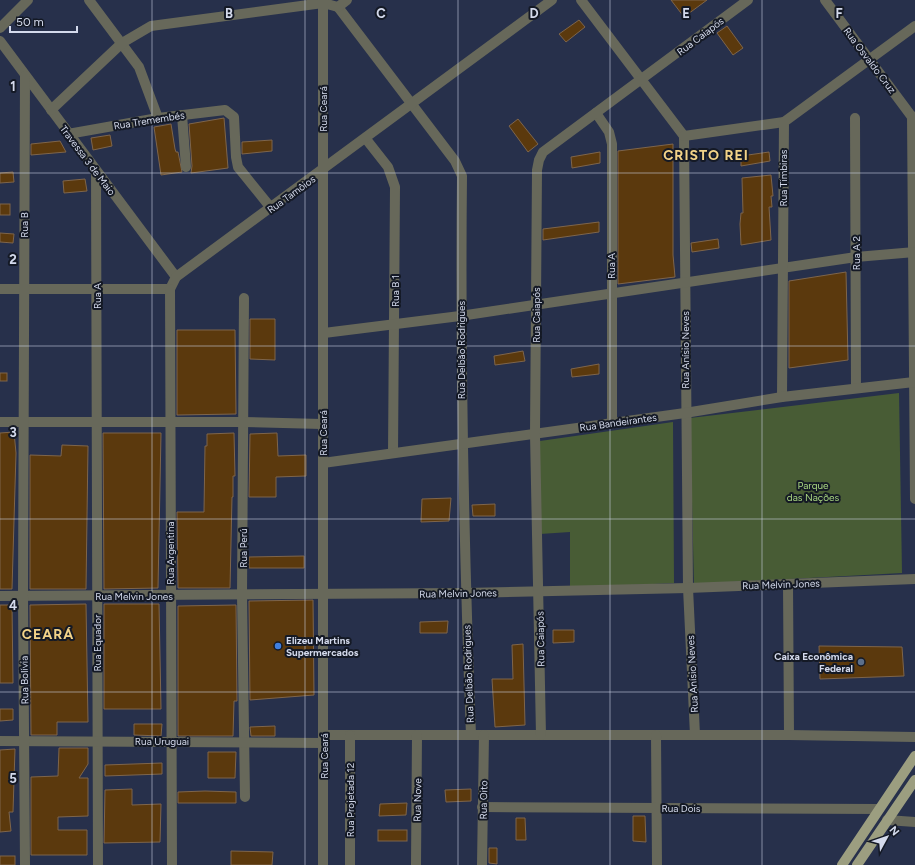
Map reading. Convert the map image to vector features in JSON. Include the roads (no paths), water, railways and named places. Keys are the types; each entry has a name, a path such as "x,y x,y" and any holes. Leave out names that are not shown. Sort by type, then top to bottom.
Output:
{"main road":[{"path":"842,865 915,756"},
{"path":"857,865 915,780"}],"street":[{"path":"0,28 28,0"},
{"path":"89,0 143,74 158,118"},
{"path":"51,110 122,44 143,30 161,23 323,1 338,7 347,0"},
{"name":"Rua Tamôios","path":"170,289 176,277 552,0"},
{"path":"581,0 684,136 784,122 915,26"},
{"name":"Rua Caiapós","path":"541,735 535,434 537,170 539,160 543,152 748,0"},
{"name":"Rua Osvaldo Cruz","path":"825,0 913,119"},
{"name":"Rua Ceará","path":"323,1 323,865"},
{"name":"Rua Delbão Rodrigues","path":"338,7 410,104 455,161 462,176 460,316 461,444 471,735"},
{"name":"Travessa 3 de Maio","path":"0,42 176,277"},
{"name":"Rua B","path":"25,76 25,422"},
{"name":"Rua Tremembés","path":"68,134 158,118 225,110 234,117 236,157 238,166 271,208"},
{"name":"Rua A","path":"596,113 609,132 612,144 612,423"},
{"path":"182,115 186,167"},
{"name":"Rua A 2","path":"855,118 856,388"},
{"path":"913,119 915,499"},
{"name":"Rua Timbiras","path":"782,397 784,122"},
{"name":"Rua Anísio Neves","path":"684,136 686,283 685,413 688,588 695,735"},
{"name":"Rua B 1","path":"366,138 388,167 396,187 393,453"},
{"name":"Rua A","path":"96,172 97,421"},
{"path":"324,333 460,316 856,257 914,252"},
{"path":"0,289 170,289"},
{"name":"Rua Argentina","path":"170,289 169,422 172,865"},
{"name":"Rua Perú","path":"244,298 242,595 245,797"},
{"name":"Rua Bandeirantes","path":"323,463 685,413 782,397 914,382"},
{"path":"0,422 97,421 322,424"},
{"name":"Rua Equador","path":"97,421 98,865"},
{"name":"Rua Bolívia","path":"25,422 23,596 25,865"},
{"name":"Rua Melvin Jones","path":"0,596 170,597 539,592 915,579"},
{"path":"788,584 789,735"},
{"name":"Rua Uruguai","path":"0,741 244,742 324,739 350,735 789,735 915,737"},
{"name":"Rua Projetada 12","path":"350,735 350,865"},
{"name":"Rua Nove","path":"416,865 417,735"},
{"name":"Rua Oito","path":"482,865 484,735"},
{"path":"656,735 658,808 657,865"},
{"name":"Rua Dois","path":"482,806 879,809"},
{"path":"887,820 915,822"}],"place":[{"name":"Elizeu Martins Supermercados","path":"278,646"},
{"name":"Caixa Econômica Federal","path":"861,662"}],"district":[{"name":"CRISTO REI","path":"706,155"},
{"name":"CEARÁ","path":"48,634"}],"park label":[{"name":"Parque das Nações","path":"813,490"}]}
